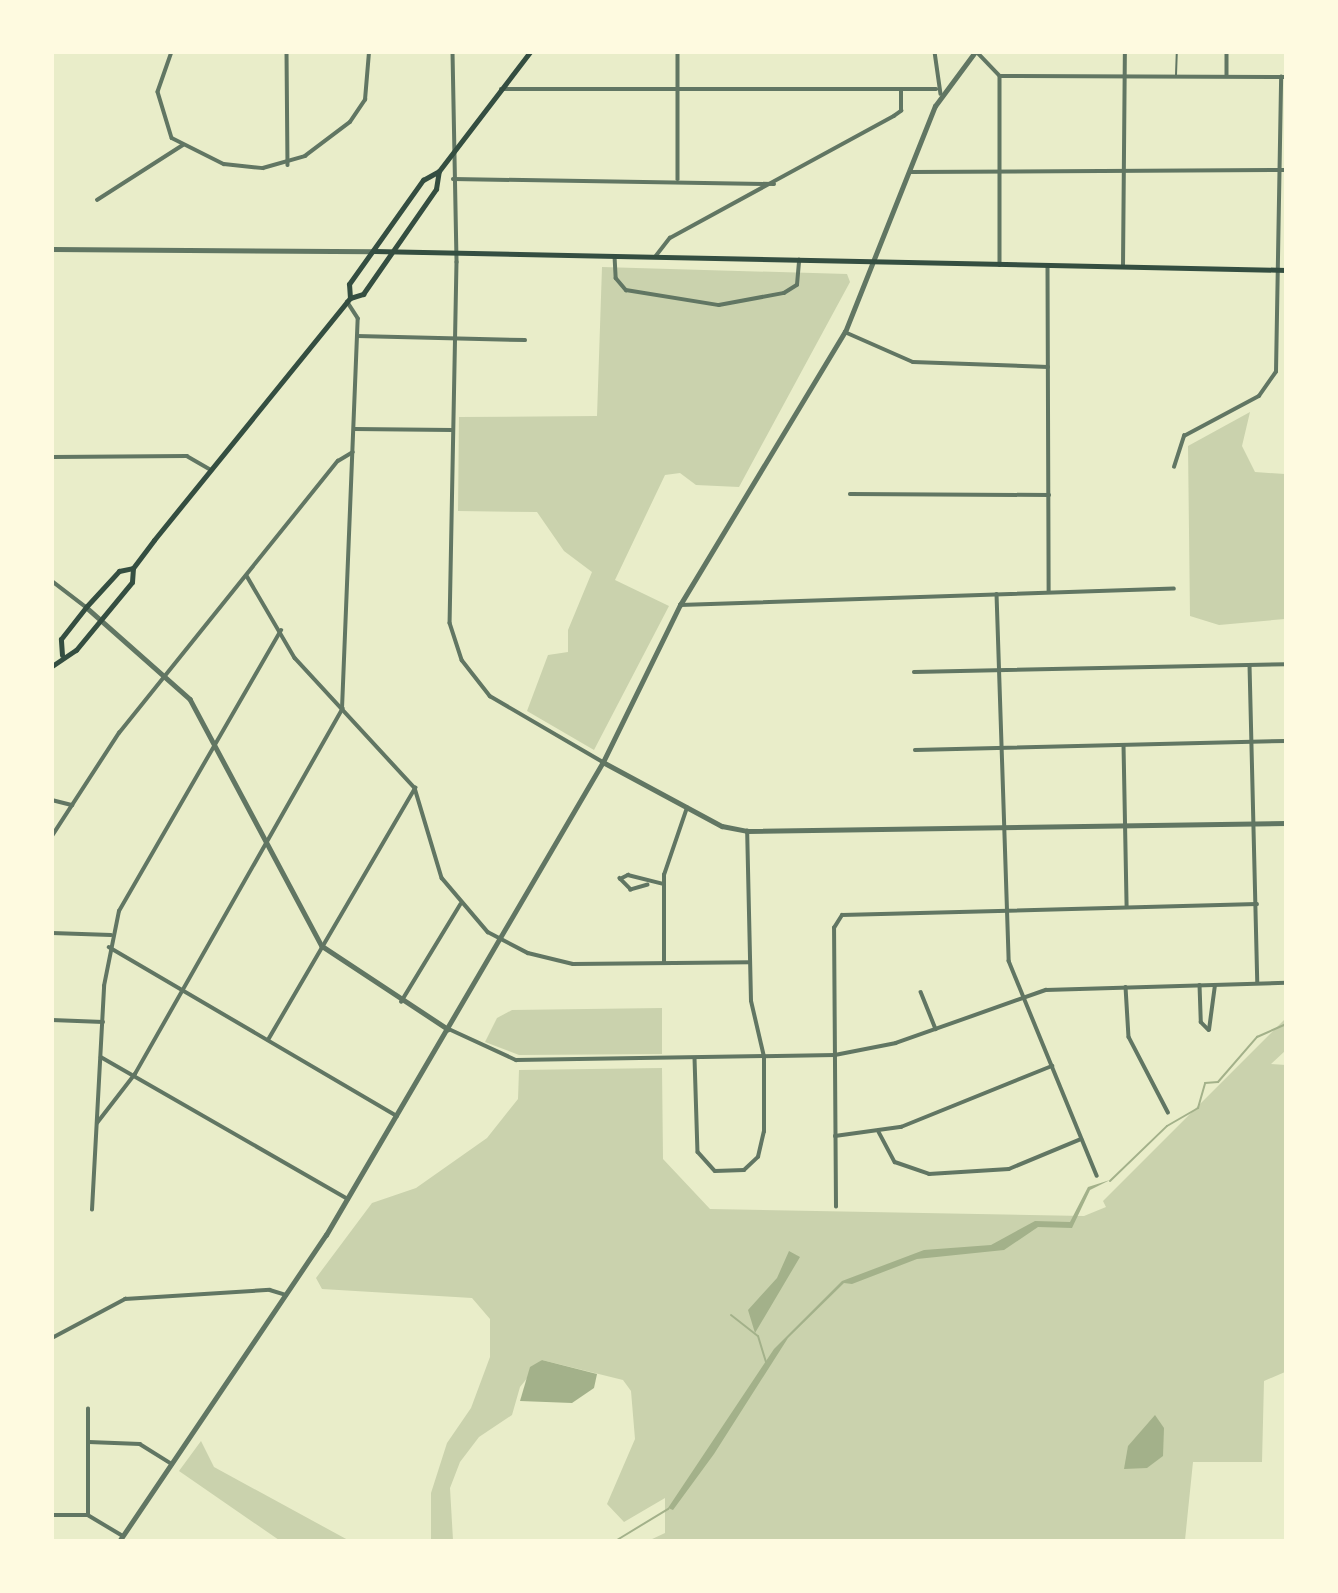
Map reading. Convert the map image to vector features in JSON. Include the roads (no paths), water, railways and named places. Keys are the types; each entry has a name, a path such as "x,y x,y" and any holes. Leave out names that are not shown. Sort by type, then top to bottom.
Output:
{"main road":[{"path":"348,300 349,284 423,180 439,171 530,52"},
{"path":"52,666 62,655 76,650 132,582 133,568 348,300 363,294 396,251 436,189 439,171"},
{"path":"374,251 1282,270"},
{"path":"62,655 61,639 86,607 119,571 133,568"}],"street":[{"path":"172,52 160,80 158,104 165,127 183,145 242,168 288,165 337,135 362,107 369,52"},
{"path":"287,52 288,165"},
{"path":"453,52 455,339 448,608 462,660 503,707 687,808 747,831 1286,823"},
{"path":"678,52 678,178"},
{"path":"935,52 936,89 941,94"},
{"path":"52,1515 88,1515 122,1538 348,1199 603,762 680,605 845,332 941,94 976,52 1000,76 1283,77 1282,270 1272,381 1259,396 1184,436 1174,467"},
{"path":"1123,267 1125,52"},
{"path":"1227,52 1227,75"},
{"path":"1000,76 1000,266"},
{"path":"501,89 936,89"},
{"path":"655,257 670,238 774,184 894,116 901,111 901,91"},
{"path":"97,200 183,145"},
{"path":"909,172 1283,170"},
{"path":"453,179 678,178 774,184"},
{"path":"52,249 374,251"},
{"path":"615,256 616,278 626,290 719,305 784,293 797,285 799,260"},
{"path":"1048,266 1049,592"},
{"path":"97,1123 135,1074 267,846 342,709 357,336 356,312 348,300"},
{"path":"845,332 914,362 1048,367"},
{"path":"357,336 525,340"},
{"path":"354,429 452,430"},
{"path":"52,836 167,674 338,461 353,452"},
{"path":"52,457 187,456 211,470"},
{"path":"850,495 1049,495"},
{"path":"247,576 295,658 415,788 442,878 460,905 500,940 573,964 750,962"},
{"path":"52,581 167,674 215,743 322,946 401,1002 506,1059 835,1055 936,1029 1022,995 1126,987 1286,983"},
{"path":"680,605 1174,589"},
{"path":"997,594 1002,828 1009,961 1097,1176"},
{"path":"92,1210 108,947 111,935 128,892 281,630"},
{"path":"914,672 1286,664"},
{"path":"1250,665 1258,983"},
{"path":"915,750 1286,741"},
{"path":"1124,745 1127,908"},
{"path":"268,1040 415,788"},
{"path":"52,800 72,805"},
{"path":"664,963 663,884 687,808"},
{"path":"695,1058 696,1146 710,1168 726,1172 749,1167 762,1148 764,1057 751,1010 747,831"},
{"path":"648,885 628,875 620,879 631,890 663,884"},
{"path":"836,1207 834,928 842,915 1257,904"},
{"path":"401,1002 460,905"},
{"path":"52,933 111,935"},
{"path":"108,947 397,1116"},
{"path":"1200,985 1201,1022 1209,1030 1215,985"},
{"path":"1126,987 1128,1033 1168,1112"},
{"path":"920,992 936,1029"},
{"path":"52,1020 103,1022"},
{"path":"101,1057 135,1074 348,1199"},
{"path":"835,1136 879,1132 1052,1066"},
{"path":"879,1132 895,1162 929,1174 1009,1169 1081,1139"},
{"path":"52,1338 125,1299 270,1290 286,1295"},
{"path":"88,1409 88,1515"},
{"path":"89,1442 139,1444 172,1464"}],"lane":[{"path":"1176,76 1177,52"}],"waterway":[{"path":"1110,1181 1167,1126 1198,1108 1205,1083 1218,1082 1257,1037 1286,1024"},
{"path":"731,1315 758,1336 766,1362"},
{"path":"617,1540 668,1509"}]}
